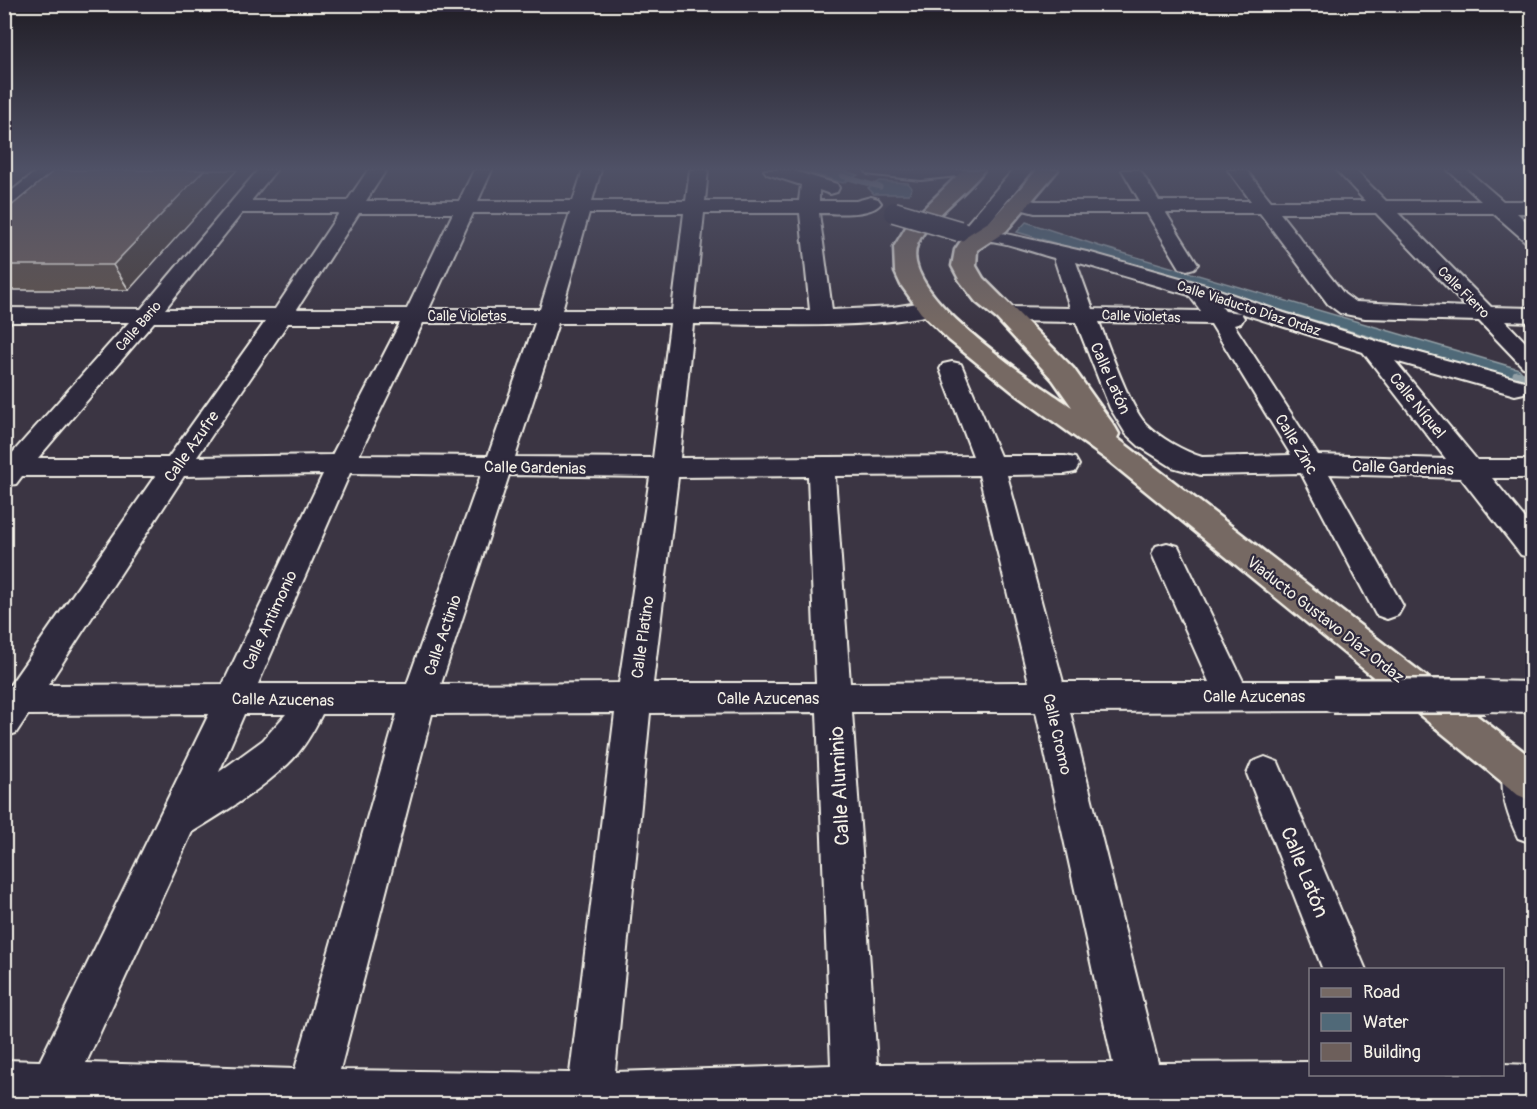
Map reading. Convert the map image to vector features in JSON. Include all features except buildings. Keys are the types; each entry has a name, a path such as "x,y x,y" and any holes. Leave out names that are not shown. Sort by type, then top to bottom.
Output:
{"main road":[{"name":"Viaducto Gustavo Díaz Ordaz","path":"923,222 905,247 907,272 913,285 930,308 958,334 1023,386 1120,455 1526,777"},
{"name":"Viaducto Gustavo Díaz Ordaz","path":"1002,222 998,226 970,233 964,266 985,297 1005,314 1062,374 1120,455"}],"street":[{"name":"Calle Bario","path":"8,471 147,316 223,222"},
{"name":"Calle Azufre","path":"9,707 282,315 342,222"},
{"name":"Calle Antimonio","path":"47,1095 179,819 341,464 416,316 459,222"},
{"name":"Calle Actinio","path":"310,1099 419,698 500,466 549,316 576,222"},
{"name":"Calle Platino","path":"589,1100 634,698 694,222"},
{"path":"811,222 822,317"},
{"name":"Calle Viaducto Díaz Ordaz","path":"929,222 970,233 1006,238 1063,254 1084,257 1197,290 1276,318 1371,347 1515,387"},
{"path":"970,233 979,222"},
{"path":"1161,222 1187,264"},
{"path":"1278,222 1336,299 1348,308 1365,311 1533,315"},
{"name":"Calle Fierro","path":"1394,222 1528,358"},
{"path":"1516,222 1533,237"},
{"name":"Calle Latón","path":"1063,254 1084,315 1123,408 1135,428 1164,452 1201,466"},
{"name":"Calle Zinc","path":"1197,290 1219,319 1310,464 1387,606"},
{"name":"Calle Violetas","path":"6,317 282,315 822,317 893,314 930,308"},
{"name":"Calle Violetas","path":"1005,314 1219,319 1276,318"},
{"name":"Calle Níquel","path":"1371,347 1533,547"},
{"name":"Calle Cromo","path":"952,369 991,467 1049,696 1143,1096"},
{"name":"Calle Gardenias","path":"8,471 341,464 665,468 1065,465"},
{"name":"Calle Gardenias","path":"1201,466 1310,464 1533,469"},
{"name":"Calle Aluminio","path":"821,467 855,1096"},
{"path":"1167,554 1233,696"},
{"name":"Calle Azucenas","path":"9,707 233,698 312,700 1049,696 1533,697"},
{"path":"179,819 215,797 276,752 298,726 312,700"},
{"name":"Calle Latón","path":"1265,774 1345,968"},
{"path":"1526,777 1526,814 1533,825"},
{"path":"4,1083 47,1095 589,1100 855,1096 1143,1096 1393,1088 1533,1088"}],"water":[{"path":"1026,222 1099,246 1519,369 1532,385 1017,232"}],"waterway":[{"path":"1516,374 1532,378"}]}
